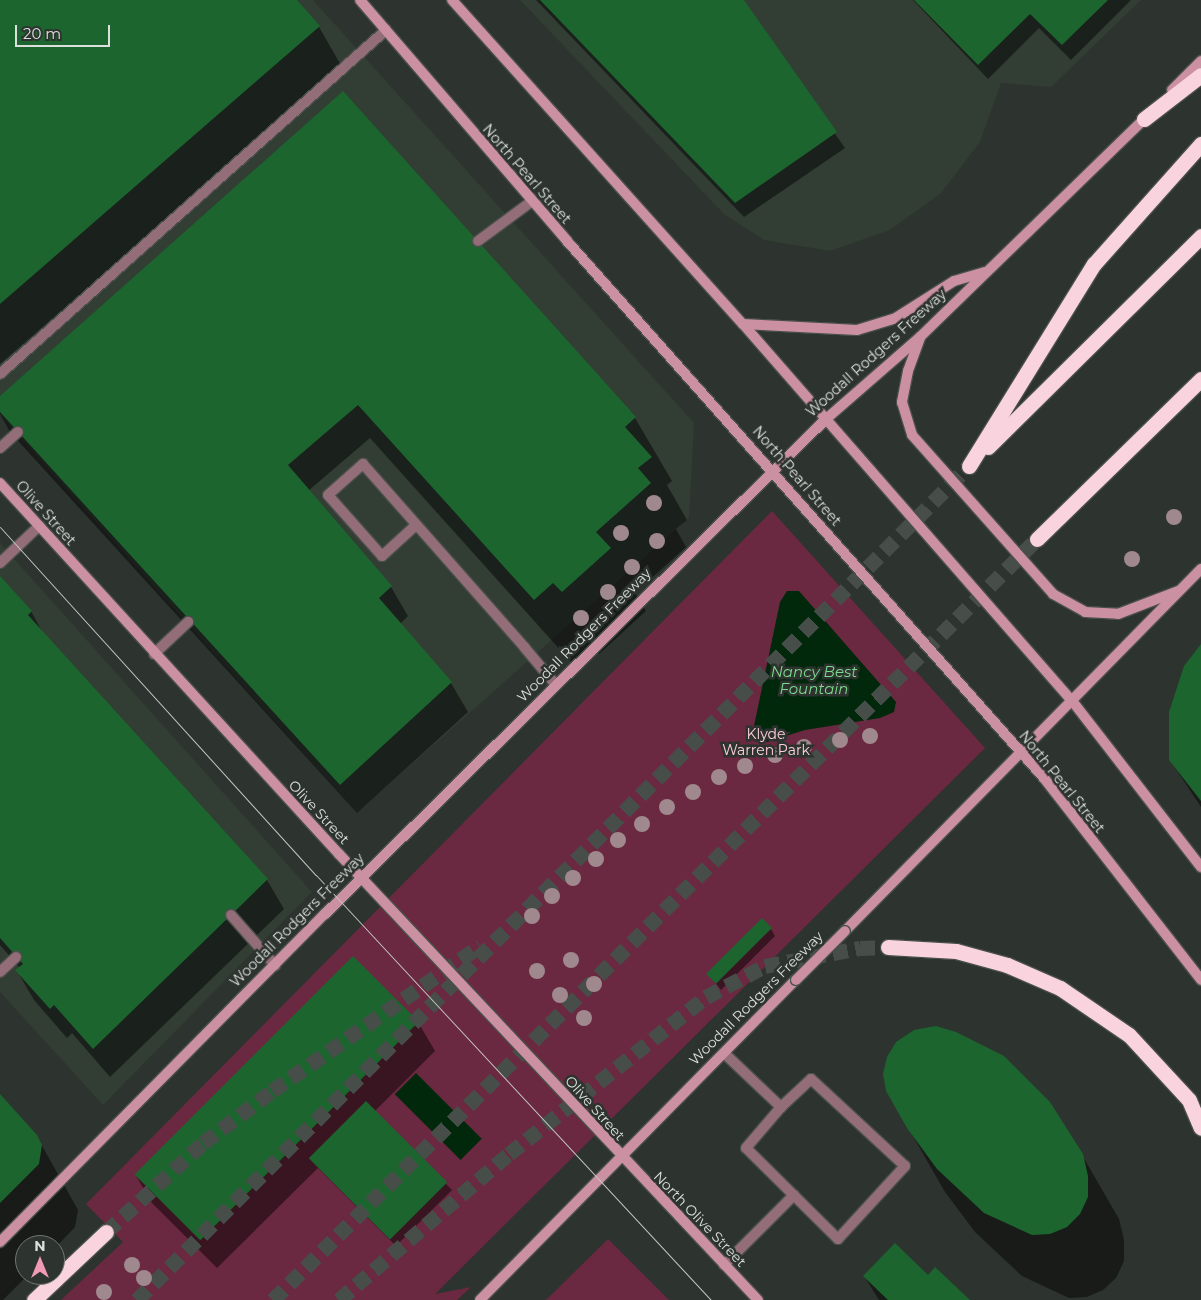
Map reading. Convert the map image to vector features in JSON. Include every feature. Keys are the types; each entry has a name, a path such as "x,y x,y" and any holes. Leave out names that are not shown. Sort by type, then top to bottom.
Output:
{"highway":[{"path":"1144,119 1201,75"},
{"path":"1201,144 1094,264 969,466 1201,236"},
{"path":"1037,540 1201,379"},
{"path":"888,947 956,952 1007,965 1060,988 1129,1035 1189,1100 1201,1128"},
{"path":"34,1300 106,1232"}],"main road":[{"name":"North Pearl Street","path":"360,0 532,201 774,471 1021,752 1201,980"},
{"path":"452,0 743,324 1073,702 1201,867"},
{"name":"Woodall Rodgers Freeway","path":"0,1242 362,878 825,420 920,337 1201,61"},
{"path":"743,324 857,330 894,319 954,281 988,271"},
{"path":"920,337 903,394 904,419 912,435 1053,594 1085,612 1118,614 1180,590"},
{"name":"Olive Street","path":"0,483 154,654 621,1157"},
{"name":"Woodall Rodgers Freeway","path":"480,1300 1021,752 1073,702 1201,569"},
{"name":"North Olive Street","path":"621,1157 758,1300"}],"lane":[{"path":"0,374 386,30"},
{"path":"478,241 532,201"},
{"path":"0,448 18,432"},
{"path":"320,503 363,464 556,685"},
{"path":"328,495 382,556 416,525"},
{"path":"0,563 39,526"},
{"path":"154,654 188,622"},
{"path":"231,915 275,965"},
{"path":"0,972 16,957"},
{"path":"724,1053 781,1107"},
{"path":"811,1079 905,1166 838,1239 746,1148 781,1107 811,1079"},
{"path":"724,1264 794,1195"}],"shaded area":[{"path":"0,0 313,0 694,423 689,518 357,813 0,415"},
{"path":"520,0 1141,0 1051,87 1001,83 980,142 941,193 890,230 830,251 764,240 724,214"},
{"path":"0,543 312,892 103,1105 0,992"}],"green space":[{"name":"Klyde Warren Park","path":"772,511 985,748 435,1294 471,1287 457,1300 61,1300 123,1242 86,1204"},
{"path":"608,1239 669,1300 546,1300"}],"water":[{"name":"Nancy Best Fountain","path":"787,591 799,591 896,702 894,712 880,718 805,730 767,742 757,739 754,726 780,602"},
{"path":"416,1073 482,1139 461,1160 395,1094"}],"building":[{"path":"0,0 297,0 320,26 0,304"},
{"path":"540,0 744,0 837,132 735,203"},
{"path":"914,0 1108,0 1062,45 1030,14 978,65"},
{"path":"343,91 636,417 625,427 652,457 638,468 651,483 596,532 611,548 562,592 553,583 534,600 358,405 288,465 392,586 379,598 452,682 340,785 0,412 0,396"},
{"path":"0,576 32,611 28,615 268,879 93,1049 54,1005 50,1009 15,970 23,964 0,938"},
{"path":"1201,644 1201,801 1169,760 1169,712 1184,666"},
{"path":"762,918 772,928 716,984 706,974"},
{"path":"353,956 419,1022 200,1240 135,1174"},
{"path":"936,1026 956,1032 1004,1056 1050,1102 1083,1154 1088,1176 1088,1197 1080,1214 1067,1227 1050,1234 1032,1235 984,1213 937,1169 907,1128 886,1091 883,1074 887,1057 896,1042 914,1030"},
{"path":"0,1094 37,1135 42,1145 39,1164 0,1203"},
{"path":"366,1101 447,1182 390,1240 309,1158"},
{"path":"895,1243 928,1275 935,1267 970,1300 888,1300 863,1276"}],"tunnel":[{"path":"137,1300 969,466"},
{"path":"273,1300 1037,539"},
{"path":"106,1232 203,1143 272,1091 480,946"},
{"path":"339,1300 509,1154 706,997 765,966 860,948 888,947"}],"tram line":[{"path":"0,527 316,875 711,1300"}]}
